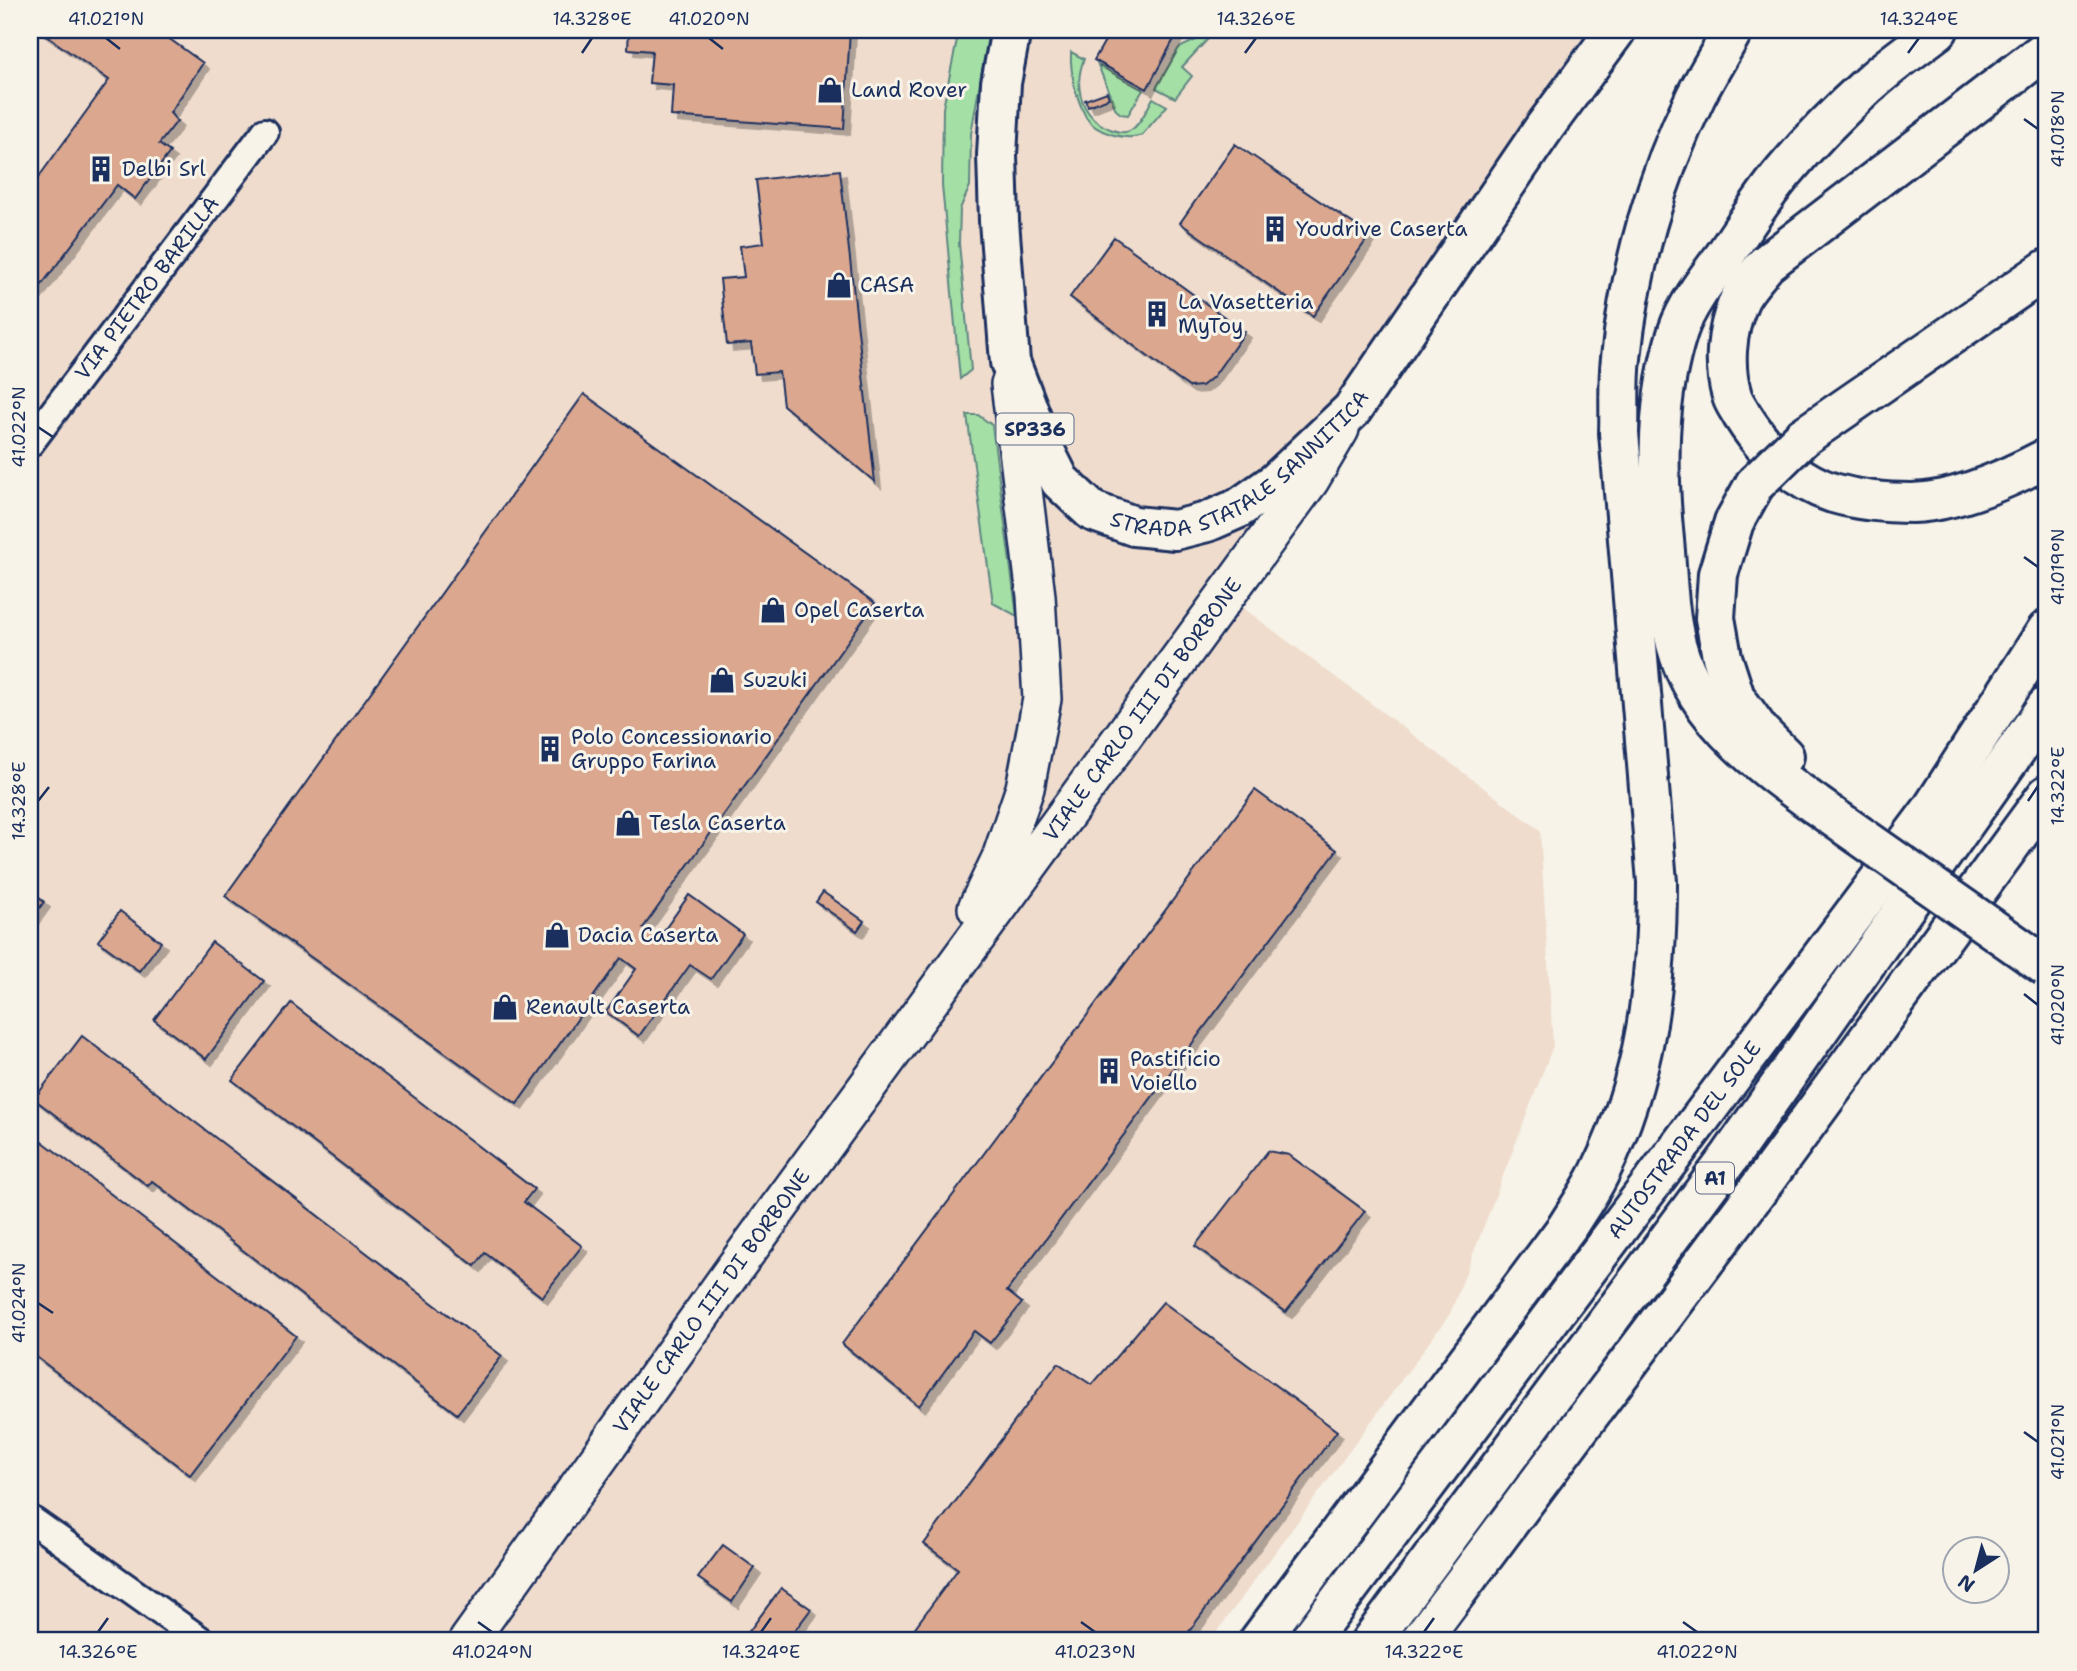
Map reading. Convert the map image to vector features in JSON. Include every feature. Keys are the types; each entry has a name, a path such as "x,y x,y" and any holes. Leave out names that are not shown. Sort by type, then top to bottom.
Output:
{"main road":[{"name":"STRADA STATALE SANNITICA","path":"1011,30 1001,83 997,155 999,221 1010,362 1042,445 1060,481 1092,511 1134,526 1175,530 1207,522 1239,508 1276,482 1352,410 1545,128 1616,30"},
{"path":"1259,1641 1567,1227 1600,1174 1620,1126 1642,1054 1656,958 1657,882 1619,433 1620,359 1648,218 1696,96 1733,30"},
{"path":"1938,30 1869,84 1783,173 1698,293 1679,327 1660,407 1658,464 1673,630 1682,664 1698,695 1722,728 1765,768 1822,797 2047,946"},
{"path":"2047,49 1766,264 1738,300 1728,336 1726,367 1732,398 1758,441 1792,473 1832,492 1868,500 1914,503 1970,492 2047,458"},
{"path":"2047,269 1803,437 1755,484 1734,522 1718,574 1715,618 1722,657 1735,697 1760,732 1822,797 2047,967"},
{"name":"VIALE CARLO III DI BORBONE","path":"926,1005 1001,858 1026,788 1042,699 1036,596 1010,362"},
{"name":"VIALE CARLO III DI BORBONE","path":"468,1641 926,1005 1310,480 1352,410"},
{"name":"AUTOSTRADA DEL SOLE","path":"1309,1641 1930,812 2047,630"},
{"name":"AUTOSTRADA DEL SOLE","path":"1371,1641 1731,1155 2047,706"},
{"path":"1420,1641 1766,1179 2047,795"},
{"name":"VIALE CARLO III DI BORBONE","path":"459,1641 499,1597"}],"street":[{"name":"VIA PIETRO BARILLÀ","path":"30,443 265,132"},
{"path":"30,1519 202,1641"}],"shaded area":[{"path":"30,30 1593,30 1522,134 1425,267 1218,589 1540,830 1553,1046 1450,1314 1210,1641 30,1641"}],"green space":[{"path":"959,30 989,30 971,134 970,186 960,209 959,243 971,370 960,379 942,185 943,108"},
{"path":"1201,30 1213,30 1182,67 1192,76 1175,98 1156,88 1179,48 1196,40"},
{"path":"1071,52 1084,59 1079,80 1082,100 1092,117 1100,124 1115,131 1126,132 1138,124 1153,98 1167,106 1142,135 1128,137 1103,131 1090,123 1079,102"},
{"path":"1098,65 1143,90 1128,115 1116,110"},
{"path":"967,415 978,415 992,425 1017,616 993,603"}],"building":[{"name":"Delbi Srl","path":"38,30 157,30 203,63 170,113 177,121 159,144 170,152 135,199 117,185 34,295 30,292 30,189 109,80"},
{"path":"629,30 850,30 844,129 671,116 673,85 649,83 652,51 628,49"},
{"path":"1111,30 1179,30 1147,89 1094,60"},
{"path":"1107,92 1109,98 1088,106 1085,100"},
{"name":"Youdrive Caserta","path":"1235,144 1370,235 1313,316 1180,223"},
{"path":"840,170 875,482 783,405 779,372 755,374 751,343 727,345 720,279 744,277 740,246 764,243 756,180"},
{"name":"La Vasetteria MyToy","path":"1114,237 1245,332 1213,377 1202,386 1189,387 1070,297"},
{"name":"Polo Concessionario Gruppo Farina","path":"584,394 875,603 643,928 658,939 689,895 743,934 711,979 690,965 639,1036 606,1012 636,969 621,958 517,1104 225,896"},
{"name":"Pastificio Voiello","path":"1255,790 1337,850 1007,1291 1022,1303 990,1343 974,1331 919,1406 842,1344"},
{"path":"30,890 44,902 30,921"},
{"path":"823,892 864,921 857,931 816,902"},
{"path":"120,911 161,942 139,971 98,941"},
{"path":"212,942 264,981 206,1059 154,1020"},
{"path":"291,1003 534,1189 524,1202 582,1246 542,1297 485,1253 475,1266 232,1080"},
{"path":"82,1036 502,1356 457,1414 152,1181 148,1186 34,1099"},
{"path":"30,1132 296,1336 190,1475 30,1352"},
{"path":"1268,1151 1289,1155 1365,1211 1286,1312 1195,1246"},
{"path":"1163,1302 1337,1431 1182,1641 905,1641 958,1569 924,1544 1058,1363 1092,1385"},
{"path":"723,1545 755,1568 732,1602 698,1578"},
{"path":"781,1588 811,1609 787,1641 742,1641"}],"place":[{"name":"Land Rover","path":"830,90"},
{"name":"Delbi Srl","path":"101,169"},
{"name":"Youdrive Caserta","path":"1275,229"},
{"name":"CASA","path":"839,285"},
{"name":"La Vasetteria MyToy","path":"1157,314"},
{"name":"Opel Caserta","path":"773,610"},
{"name":"Suzuki","path":"722,680"},
{"name":"Polo Concessionario Gruppo Farina","path":"550,749"},
{"name":"Tesla Caserta","path":"628,823"},
{"name":"Dacia Caserta","path":"557,935"},
{"name":"Renault Caserta","path":"505,1007"},
{"name":"Pastificio Voiello","path":"1109,1071"}]}
